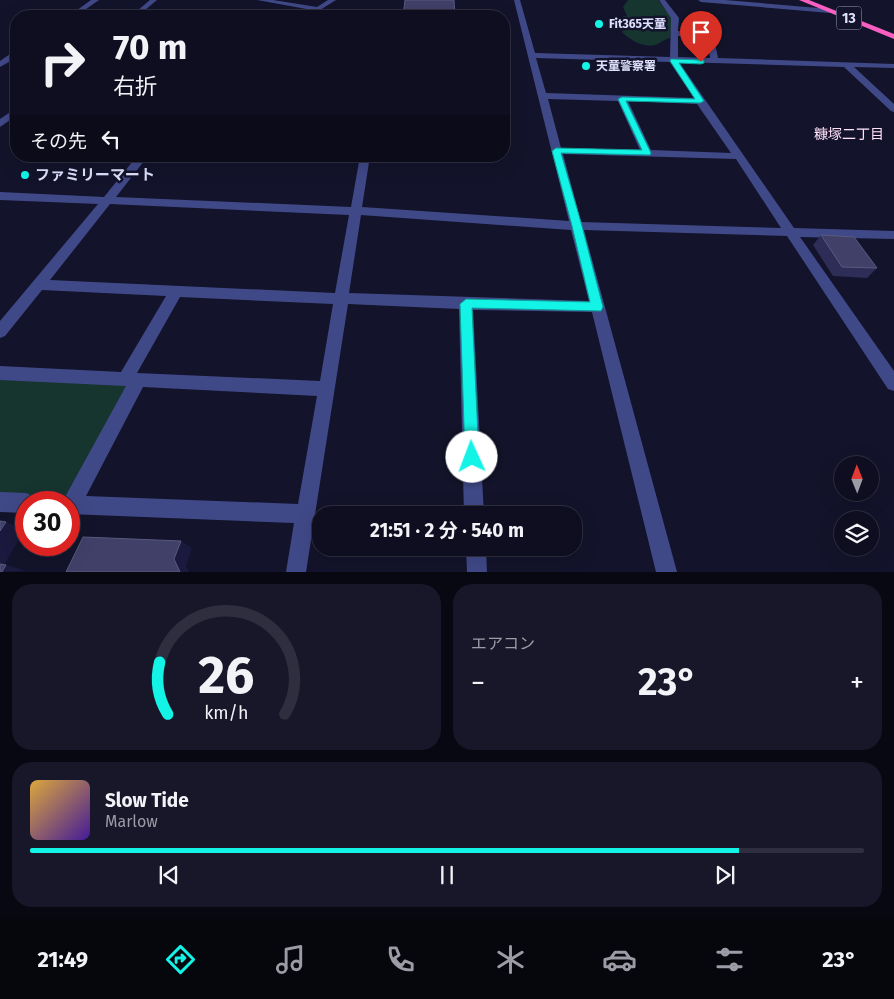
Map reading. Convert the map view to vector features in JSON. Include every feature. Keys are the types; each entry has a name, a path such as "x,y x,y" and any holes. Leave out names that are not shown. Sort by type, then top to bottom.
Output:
{"highway":[{"name":"13","path":"803,0 894,37"},
{"name":"13","path":"815,0 894,32"}],"street":[{"path":"81,10 96,0"},
{"path":"142,10 154,0"},
{"path":"260,0 319,9 333,0"},
{"path":"517,0 667,572"},
{"path":"662,0 675,18 674,61 894,384"},
{"path":"701,0 830,11"},
{"path":"675,33 710,36 715,62"},
{"path":"532,55 674,61 894,66"},
{"path":"847,66 894,109"},
{"path":"541,96 700,101"},
{"path":"622,99 647,153"},
{"path":"0,124 10,116"},
{"path":"556,151 739,156"},
{"path":"0,332 138,162"},
{"path":"296,572 364,162"},
{"path":"0,196 106,202 357,211 577,226 788,231 894,236"},
{"path":"38,285 466,304 597,307"},
{"path":"77,491 176,291"},
{"path":"466,304 474,506"},
{"path":"0,373 325,389"},
{"path":"0,502 15,503"},
{"path":"80,505 306,514"},
{"path":"476,556 477,572"}],"green space":[{"path":"628,0 658,0 672,18 670,38 651,46 637,43 625,35 622,32 626,24 623,16 627,16 623,7"},
{"path":"0,375 134,382 75,491 15,491 15,499 0,498"}],"building":[{"path":"405,0 454,0 455,10 404,10"},
{"path":"821,235 854,237 877,268 842,267"},
{"path":"0,521 6,522 0,531"},
{"path":"83,537 181,541 174,559 180,572 66,572 74,556 80,556 80,543"},
{"path":"0,564 6,565 2,572 0,572"}],"place":[{"name":"Fit365天童","path":"599,24"},
{"name":"天童警察署","path":"586,66"},
{"name":"ファミリーマート","path":"25,175"}],"district":[{"name":"糠塚二丁目","path":"849,134"}],"route":[{"path":"472,457 466,304 597,307 556,151 647,153 622,99 700,101 674,61 701,62"}]}
